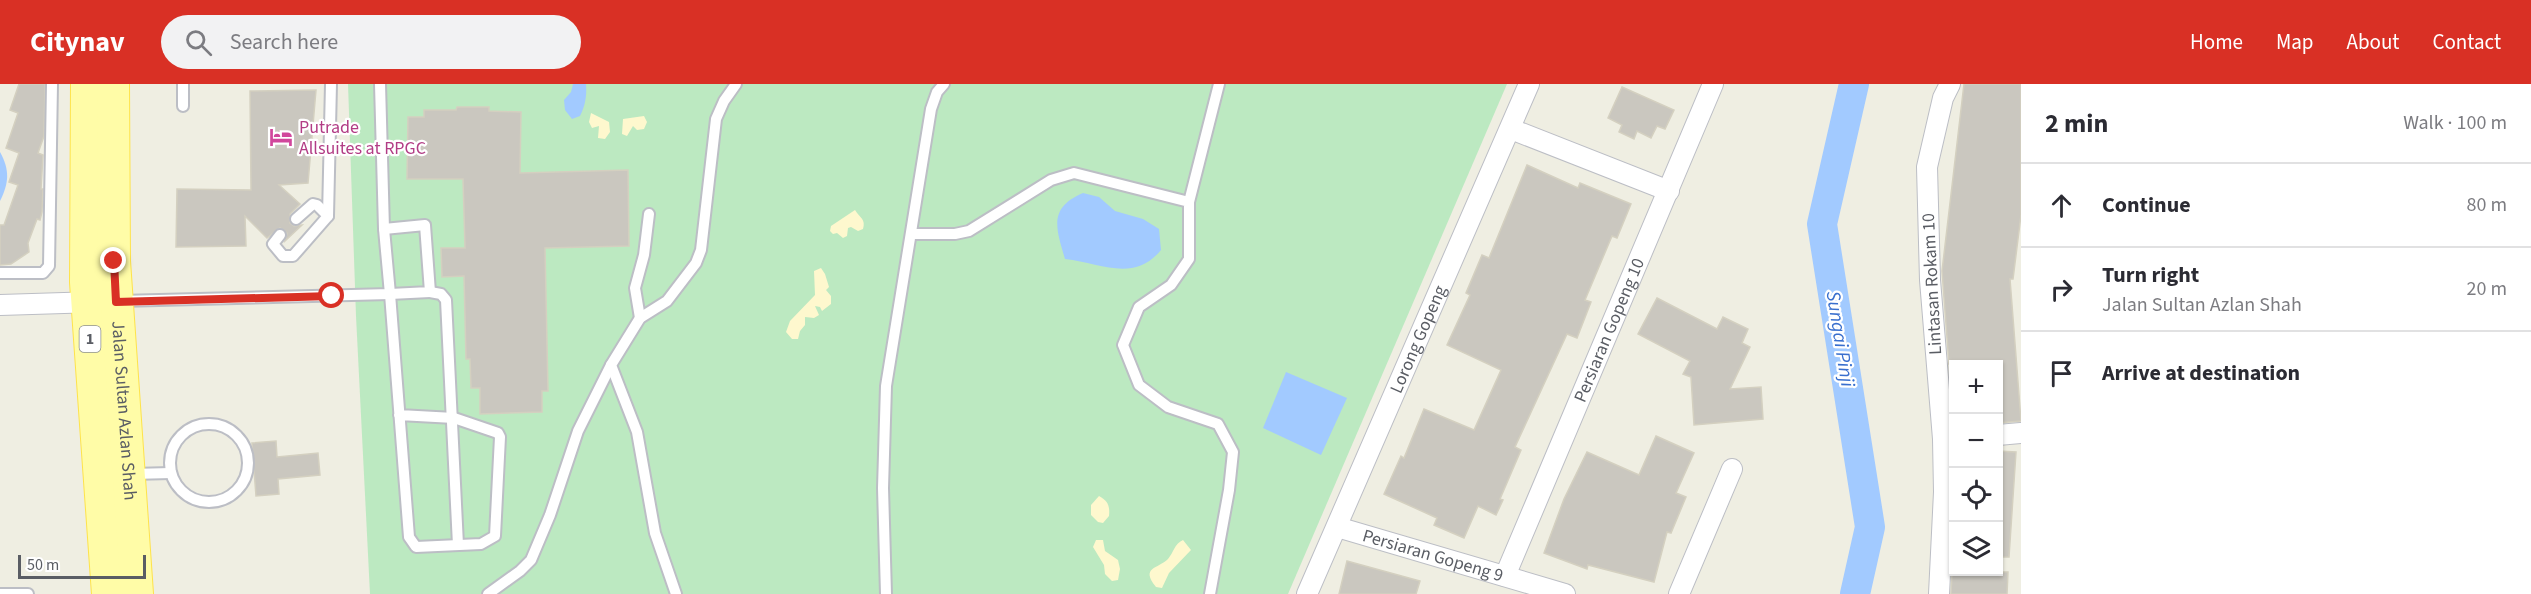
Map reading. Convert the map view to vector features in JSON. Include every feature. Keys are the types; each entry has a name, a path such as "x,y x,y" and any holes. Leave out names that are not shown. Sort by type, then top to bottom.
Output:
{"main road":[{"name":"Jalan Sultan Azlan Shah","path":"87,84 102,302 108,594"},
{"name":"Jalan Sultan Azlan Shah","path":"113,84 102,302 129,474 137,594"}],"street":[{"name":"Lorong Gopeng","path":"1307,594 1529,84"},
{"name":"Persiaran Gopeng 10","path":"1505,576 1713,84"},
{"name":"Lintasan Rokam 10","path":"1939,594 1948,439 1930,280 1927,167 1943,98 1950,84"},
{"path":"1511,129 1669,191"},
{"path":"0,305 102,302"},
{"path":"2003,435 2021,433"},
{"path":"1679,594 1732,469"},
{"name":"Persiaran Gopeng 9","path":"1337,527 1565,594"}],"lane":[{"path":"0,273 44,273 49,266 52,84"},
{"path":"183,84 183,106"},
{"path":"280,235 273,244 274,248 283,256 293,256 328,216 331,84"},
{"path":"380,84 384,229 390,294 399,415 409,537 411,543 416,547 481,544 495,536 500,437 494,430 454,418 399,415"},
{"path":"488,594 520,572 531,560 550,515 578,431 611,365 640,318 667,301 696,263 702,242 716,119 724,101 736,84"},
{"path":"886,594 883,488 886,387 931,108 937,92 944,84"},
{"path":"1210,594 1229,490 1233,452 1218,424 1168,407 1139,385 1123,345 1139,307 1170,285 1189,259 1189,202 1219,84"},
{"path":"912,234 955,234 969,231 1051,180 1074,173 1189,202"},
{"path":"296,219 313,204 328,216"},
{"path":"640,318 635,288 646,245 649,214"},
{"path":"384,229 425,225 430,292"},
{"path":"102,302 430,292 441,294 446,300 454,418 458,545"},
{"path":"611,365 637,432 655,532 676,594"},
{"path":"206,424 219,425 231,430 241,439 247,451 249,463 247,476 232,496 220,502 208,503 189,497 176,484 171,472 170,459 174,446 182,435 206,424"},
{"path":"129,474 171,472"},
{"path":"1,594 28,594"}],"green space":[{"path":"348,84 1507,84 1288,594 370,594 356,316"}],"sand":[{"path":"591,113 609,122 610,132 605,139 598,138 599,126 592,128 589,122"},
{"path":"644,116 647,122 644,129 637,130 633,126 627,136 622,134 623,119"},
{"path":"855,210 863,221 863,229 858,231 851,227 848,228 847,236 843,238 830,231 831,226"},
{"path":"821,268 829,287 826,290 831,296 831,304 822,311 820,307 815,306 819,315 814,318 805,317 805,325 798,339 792,339 786,332 790,321 815,295 814,271"},
{"path":"1099,496 1108,504 1109,509 1109,516 1103,523 1098,522 1091,515 1091,505"},
{"path":"1096,540 1103,540 1105,551 1118,560 1120,569 1118,580 1112,581 1105,574 1104,565 1093,547"},
{"path":"1183,540 1191,550 1169,573 1162,588 1156,587 1150,572 1168,559"}],"water":[{"path":"573,84 586,84 586,93 580,116 572,119 565,110 564,100 571,92"},
{"path":"0,152 7,176 0,201"},
{"path":"1083,193 1099,197 1115,211 1143,219 1159,229 1161,250 1151,260 1140,266 1128,268 1104,267 1065,259 1059,238 1060,212 1064,205"},
{"path":"1286,372 1347,398 1321,455 1263,428"}],"building":[{"path":"19,84 45,84 44,136 38,153 43,155 42,212 28,243 29,252 11,264 0,265 0,225 4,225 18,185 9,182 19,153 6,148 18,113 10,110"},
{"path":"1964,84 2021,84 2021,215 2013,279 2010,279 2021,421 2003,423 2003,360 1949,360 1949,364 1942,271"},
{"path":"1622,87 1674,110 1665,129 1657,126 1651,138 1637,131 1634,139 1619,132 1622,125 1608,118"},
{"name":"Putrade Allsuites at RPGC","path":"316,90 308,183 279,185 300,204 290,214 290,223 294,226 302,225 285,241 287,233 280,228 267,238 245,216 246,246 176,247 177,189 251,190 250,91"},
{"path":"457,107 489,107 489,111 521,112 520,173 628,170 629,246 545,248 548,391 542,391 542,412 480,414 480,388 471,388 470,359 466,359 464,276 442,277 441,248 465,248 463,179 407,179 408,117 424,117 424,110 456,110"},
{"path":"1527,165 1578,188 1580,183 1631,204 1617,238 1612,236 1585,300 1591,302 1577,338 1567,334 1515,447 1521,450 1500,499 1503,500 1496,515 1478,506 1464,538 1434,525 1437,518 1384,494 1401,456 1404,458 1424,409 1474,430 1501,370 1447,345 1470,295 1466,293 1482,255 1489,258"},
{"path":"1657,298 1717,329 1723,317 1748,329 1742,343 1750,347 1730,389 1761,387 1763,419 1694,425 1691,377 1683,374 1690,361 1638,334"},
{"path":"1656,436 1694,453 1676,493 1686,497 1671,533 1667,532 1654,582 1588,565 1587,569 1544,553 1564,499 1587,452 1639,475"},
{"path":"276,441 277,457 318,453 320,475 278,479 279,494 256,496 252,443"},
{"path":"2003,451 2016,452 2009,557 2003,557"},
{"path":"1347,561 1420,581 1416,594 1339,594"},
{"path":"2003,572 2008,572 2007,594 1951,594 1952,576 2003,576"}],"waterway":[{"name":"Sungai Pinji","path":"1854,84 1822,224 1870,527 1855,594"}],"place":[{"name":"Putrade Allsuites at RPGC","path":"281,137"}],"route":[{"path":"114,261 116,302 332,296"}]}
